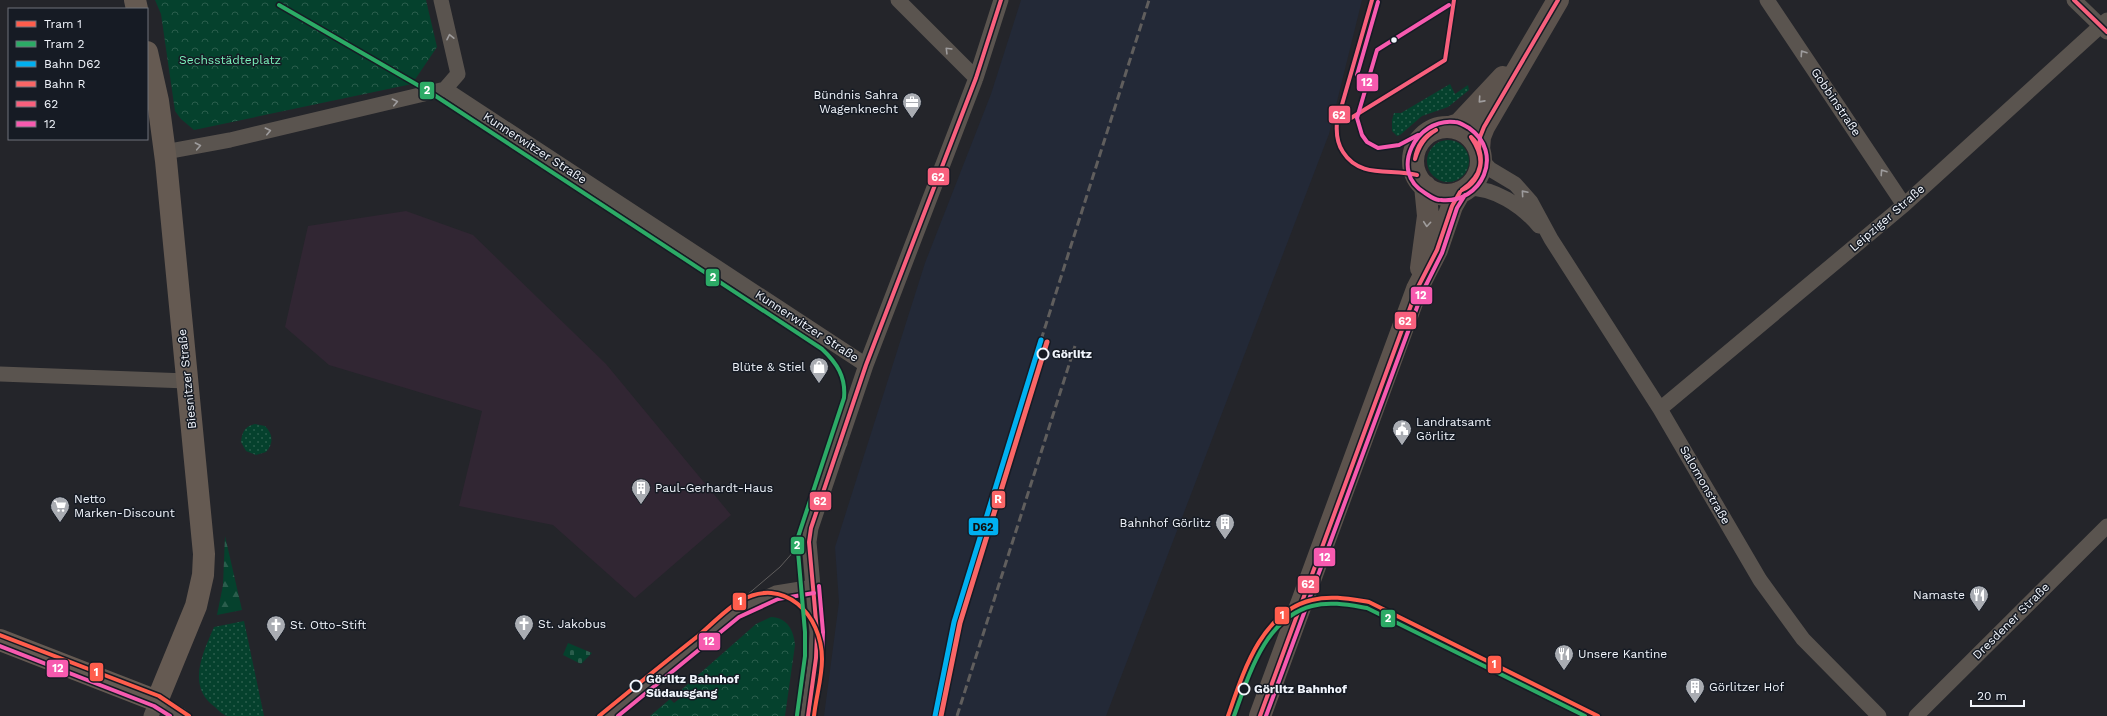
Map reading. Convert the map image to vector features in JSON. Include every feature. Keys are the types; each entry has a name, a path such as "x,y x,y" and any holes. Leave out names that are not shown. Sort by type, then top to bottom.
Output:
{"main road":[{"path":"1260,716 1417,289 1438,250 1452,206 1463,190 1478,176 1480,137 1484,127 1558,0"},
{"path":"1417,289 1427,223 1425,186 1415,168 1414,154 1417,147 1430,132 1440,128 1450,127 1463,120 1528,52"},
{"name":"Biesnitzer Straße","path":"148,56 158,100 165,152 204,554 203,576 192,618 154,708"},
{"path":"1450,127 1467,134 1476,143 1480,155"},
{"path":"1425,186 1441,194 1463,190"},
{"path":"0,640 154,708"}],"street":[{"path":"165,152 238,138 445,89 458,74 441,0"},
{"path":"898,0 976,78"},
{"path":"808,716 816,658 817,632 809,542 811,528 866,365 976,78 1001,0"},
{"name":"Gobbinstraße","path":"1767,0 1904,205"},
{"path":"2074,0 2105,26"},
{"name":"Leipziger Straße","path":"1660,409 1904,205 2105,26"},
{"name":"Kunnerwitzer Straße","path":"445,89 866,365"},
{"name":"Salomonstraße","path":"1480,155 1490,169 1515,184 1526,195 1551,239 1660,409 1760,580 1803,639 1879,716"},
{"name":"Salomonstraße","path":"1463,190 1486,190 1511,202 1528,214 1551,239"},
{"path":"0,374 187,382"},
{"name":"Dresdener Straße","path":"1916,716 2107,526"},
{"path":"608,716 741,609 776,593 813,587"},
{"path":"154,708 182,716"}],"shaded area":[{"path":"1021,0 1362,0 1329,134 1106,716 824,716 839,602 835,547 925,263 991,94"},
{"name":"St. Jakobus","path":"406,211 473,235 606,364 731,515 635,598 553,525 459,506 482,411 329,365 285,327 308,226"}],"green space":[{"name":"Sechsstädteplatz","path":"155,0 426,0 437,47 412,84 194,130 181,119 175,111 161,14"},
{"path":"1450,84 1455,94 1468,85 1469,90 1448,107 1422,116 1400,135 1397,136 1392,131 1392,120 1394,113 1401,113"},
{"path":"1448,140 1463,146 1469,161 1463,176 1448,182 1433,176 1427,161 1433,146"},
{"path":"255,424 265,426 270,432 272,439 269,449 266,452 256,455 246,451 241,442 242,435 246,428"},
{"path":"225,536 242,610 217,615 223,585"},
{"path":"771,617 781,619 789,626 795,645 785,716 650,716 670,699 674,703 684,695 680,691 756,624"},
{"path":"244,621 264,716 227,716 206,699 201,689 199,679 202,658 214,627"},
{"path":"568,643 592,653 581,664 563,655"}],"tram line":[{"name":"2","path":"279,5 428,91 822,349 836,365 844,383 844,398 797,540 805,632 805,656 797,715"},
{"path":"816,501 847,444"},
{"path":"740,601 780,567 803,541"},
{"name":"1","path":"599,716 734,605 756,594 771,593 785,596 798,604 808,614 815,628 820,643 822,659 814,716"},
{"name":"1","path":"1228,716 1240,681 1256,646 1267,631 1279,617 1294,607 1312,600 1326,598 1369,602 1598,716"},
{"name":"2","path":"1234,716 1253,666 1271,635 1282,622 1296,612 1312,606 1326,604 1367,608 1585,716"},
{"name":"1","path":"0,635 159,696 189,716"}],"railway":[{"path":"1041,340 1149,0"},
{"path":"957,716 1075,346"}],"rail line":[{"name":"D62","path":"935,716 954,622 1041,340"},
{"name":"R","path":"941,716 960,623 1047,342"}],"transit line":[{"name":"62","path":"808,716 816,658 817,632 809,542 811,528 866,365 976,78 1001,0"},
{"name":"62","path":"1372,0 1337,122 1338,141 1343,152 1358,166 1377,171 1417,175"},
{"name":"62","path":"1351,118 1445,60 1454,0"},
{"name":"62","path":"1479,150 1480,137 1484,127 1558,0"},
{"name":"62","path":"2074,0 2107,32"},
{"name":"12","path":"1357,75 1378,2"},
{"name":"12","path":"1418,135 1399,145 1378,148 1367,142 1362,135 1357,118 1377,50 1449,5"},
{"name":"12","path":"1439,200 1425,193 1414,184 1409,172 1408,160 1412,148 1419,137 1429,128 1441,123 1457,122 1469,128 1480,138 1486,150 1487,163 1484,175 1477,186 1468,194 1455,199 1441,200"},
{"name":"62","path":"1415,159 1419,145 1428,135 1436,130"},
{"name":"62","path":"1415,159 1422,142 1436,130"},
{"name":"62","path":"1462,190 1474,178 1480,166 1479,152 1471,137"},
{"name":"62","path":"1462,190 1469,186 1474,180 1478,174 1480,166 1480,150 1471,137"},
{"name":"62","path":"1260,716 1417,289 1437,250 1452,206 1460,192"},
{"name":"12","path":"1266,716 1423,291 1442,253 1457,208 1465,195"},
{"name":"12","path":"814,716 822,659 823,632 819,586"},
{"name":"12","path":"618,716 739,617 778,599 814,593"},
{"name":"12","path":"0,646 154,706 170,716"}],"place":[{"name":"Bündnis Sahra Wagenknecht","path":"912,119"},
{"name":"Görlitz","path":"1043,354"},
{"name":"Blüte & Stiel","path":"819,384"},
{"name":"Landratsamt Görlitz","path":"1402,446"},
{"name":"Paul-Gerhardt-Haus","path":"641,505"},
{"name":"Netto Marken-Discount","path":"60,523"},
{"name":"Bahnhof Görlitz","path":"1225,540"},
{"name":"Namaste","path":"1979,612"},
{"name":"St. Jakobus","path":"524,641"},
{"name":"St. Otto-Stift","path":"276,642"},
{"name":"Unsere Kantine","path":"1564,671"},
{"name":"Görlitz Bahnhof Südausgang","path":"636,686"},
{"name":"Görlitz Bahnhof","path":"1244,689"},
{"name":"Görlitzer Hof","path":"1695,704"}]}
